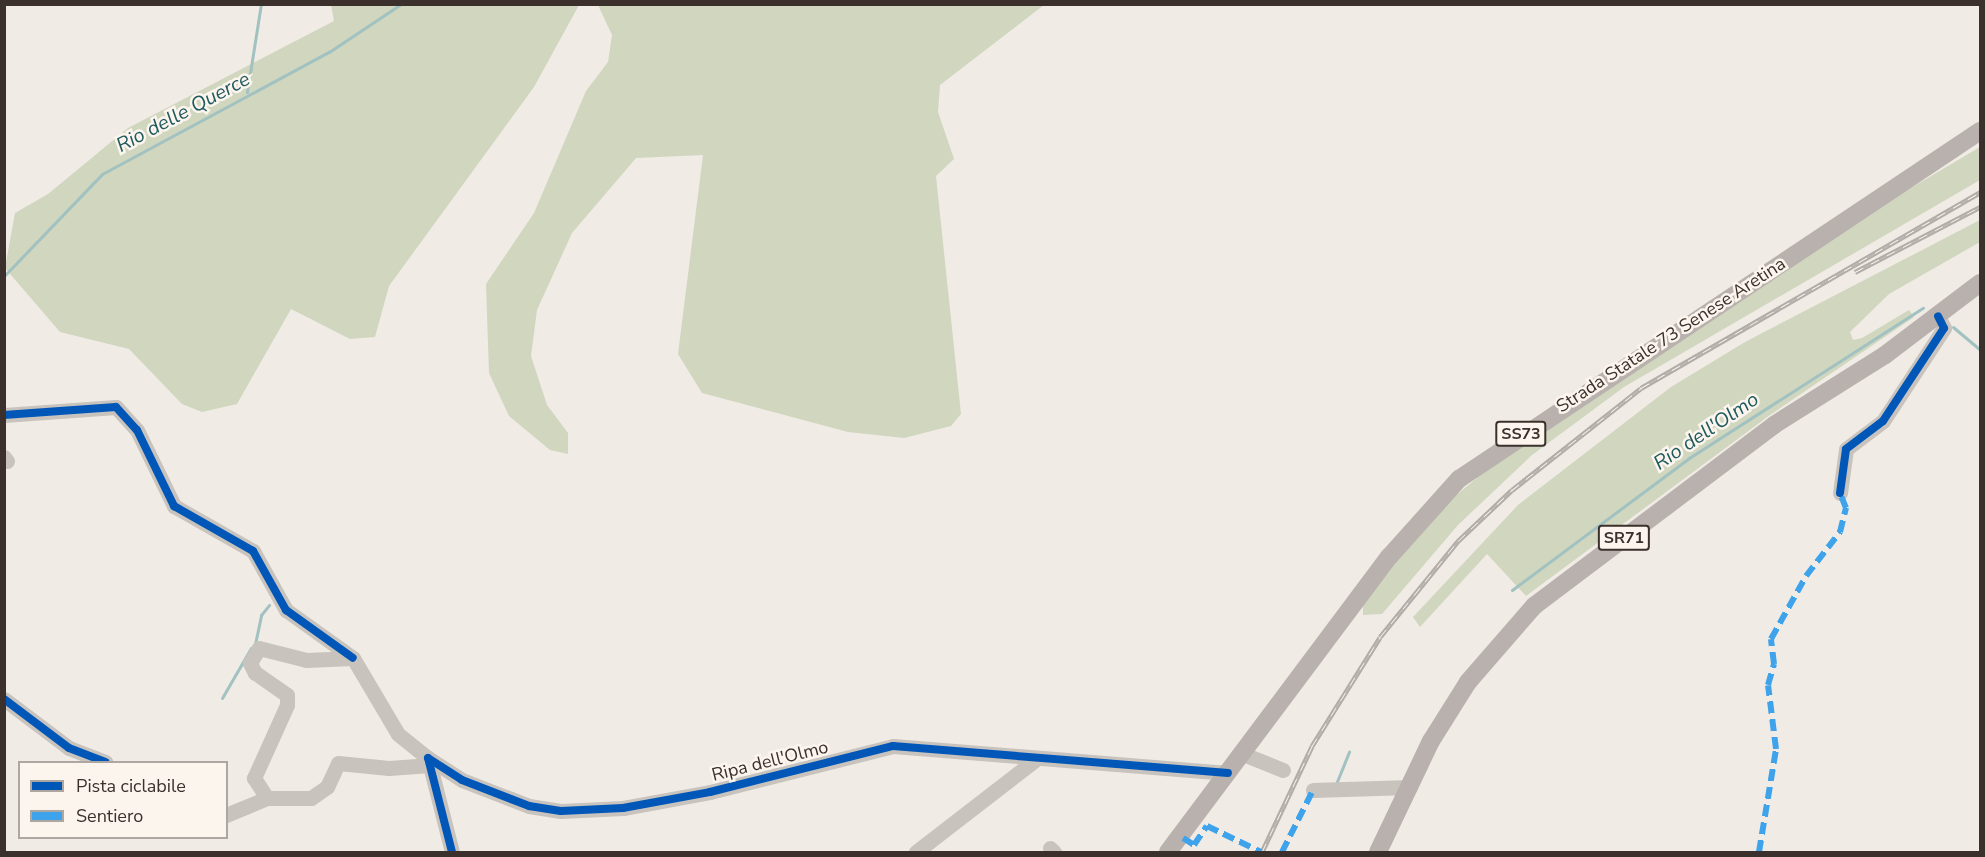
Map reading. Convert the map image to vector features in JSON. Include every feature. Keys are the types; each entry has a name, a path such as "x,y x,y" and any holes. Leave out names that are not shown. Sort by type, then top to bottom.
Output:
{"main road":[{"name":"Strada Statale 73 Senese Aretina","path":"1168,852 1389,557 1458,479 1980,131"},
{"name":"SR71","path":"1378,852 1410,787 1468,682 1534,606 1774,425 1938,316 1980,283"},
{"name":"SR71","path":"1956,302 1980,290"}],"street":[{"path":"1840,493 1846,448 1883,421 1944,328 1938,316"},
{"path":"4,416 116,407 137,430 174,506 253,551 286,610 353,658"},
{"path":"267,798 254,778 286,695 255,673 252,652 267,646 306,660 353,658"},
{"name":"Ripa dell'Olmo","path":"353,658 398,734 429,761 462,780 529,806 561,811 623,808 710,792 893,746 1035,760 1228,773"},
{"path":"4,699 69,748 102,761"},
{"path":"1243,754 1283,771"},
{"path":"915,852 1035,760"},
{"path":"228,814 267,798 311,798 327,787 338,763 389,768 429,761 452,852"},
{"path":"1313,790 1410,787"}],"green space":[{"path":"331,5 579,5 534,87 389,286 375,337 350,339 291,309 237,404 202,412 182,404 129,349 60,332 5,268 15,213 48,194 128,128 334,21"},
{"path":"598,5 1044,5 940,85 938,112 954,159 936,176 961,414 951,426 904,438 848,432 702,393 678,354 703,155 636,158 572,233 537,310 531,356 547,405 568,433 568,454 550,450 509,416 489,373 486,284 534,213 586,91 608,62 612,35"},
{"path":"1980,147 1980,180 1624,387 1532,455 1458,525 1382,614 1363,615 1363,603 1447,503 1502,457 1867,214"},
{"path":"1980,220 1980,242 1889,294 1850,332 1853,340 1862,338 1909,310 1914,317 1770,415 1526,596 1487,554 1420,627 1413,617 1518,505 1671,387 1745,342"}],"waterway":[{"path":"247,92 261,4"},
{"name":"Rio delle Querce","path":"4,276 102,174 329,52 401,4"},
{"name":"Rio dell'Olmo","path":"1512,590 1689,458 1923,308"},
{"name":"Rio dell'Olmo","path":"1953,327 1980,350"},
{"path":"255,644 261,615 269,605"},
{"path":"222,698 251,648"},
{"name":"Rio dell'Olmo","path":"1336,784 1349,752"}],"railway":[{"path":"1262,852 1312,746 1380,637 1458,541 1512,490 1641,388 1980,192"},
{"path":"1855,272 1980,207"}],"marked path":[{"path":"1759,852 1776,749 1768,685 1774,664 1771,639 1806,576 1840,532 1846,508 1840,493"},
{"path":"1282,852 1313,790"},
{"path":"1183,838 1194,845 1207,826 1261,852"}],"cycle path":[{"path":"1840,493 1846,449 1883,421 1944,328 1938,316"},
{"path":"4,415 116,407 137,430 174,506 253,551 286,610 353,658"},
{"path":"4,699 69,748 102,761"},
{"path":"452,852 428,758 462,780 529,806 561,811 623,808 710,792 893,746 1228,773"}]}
